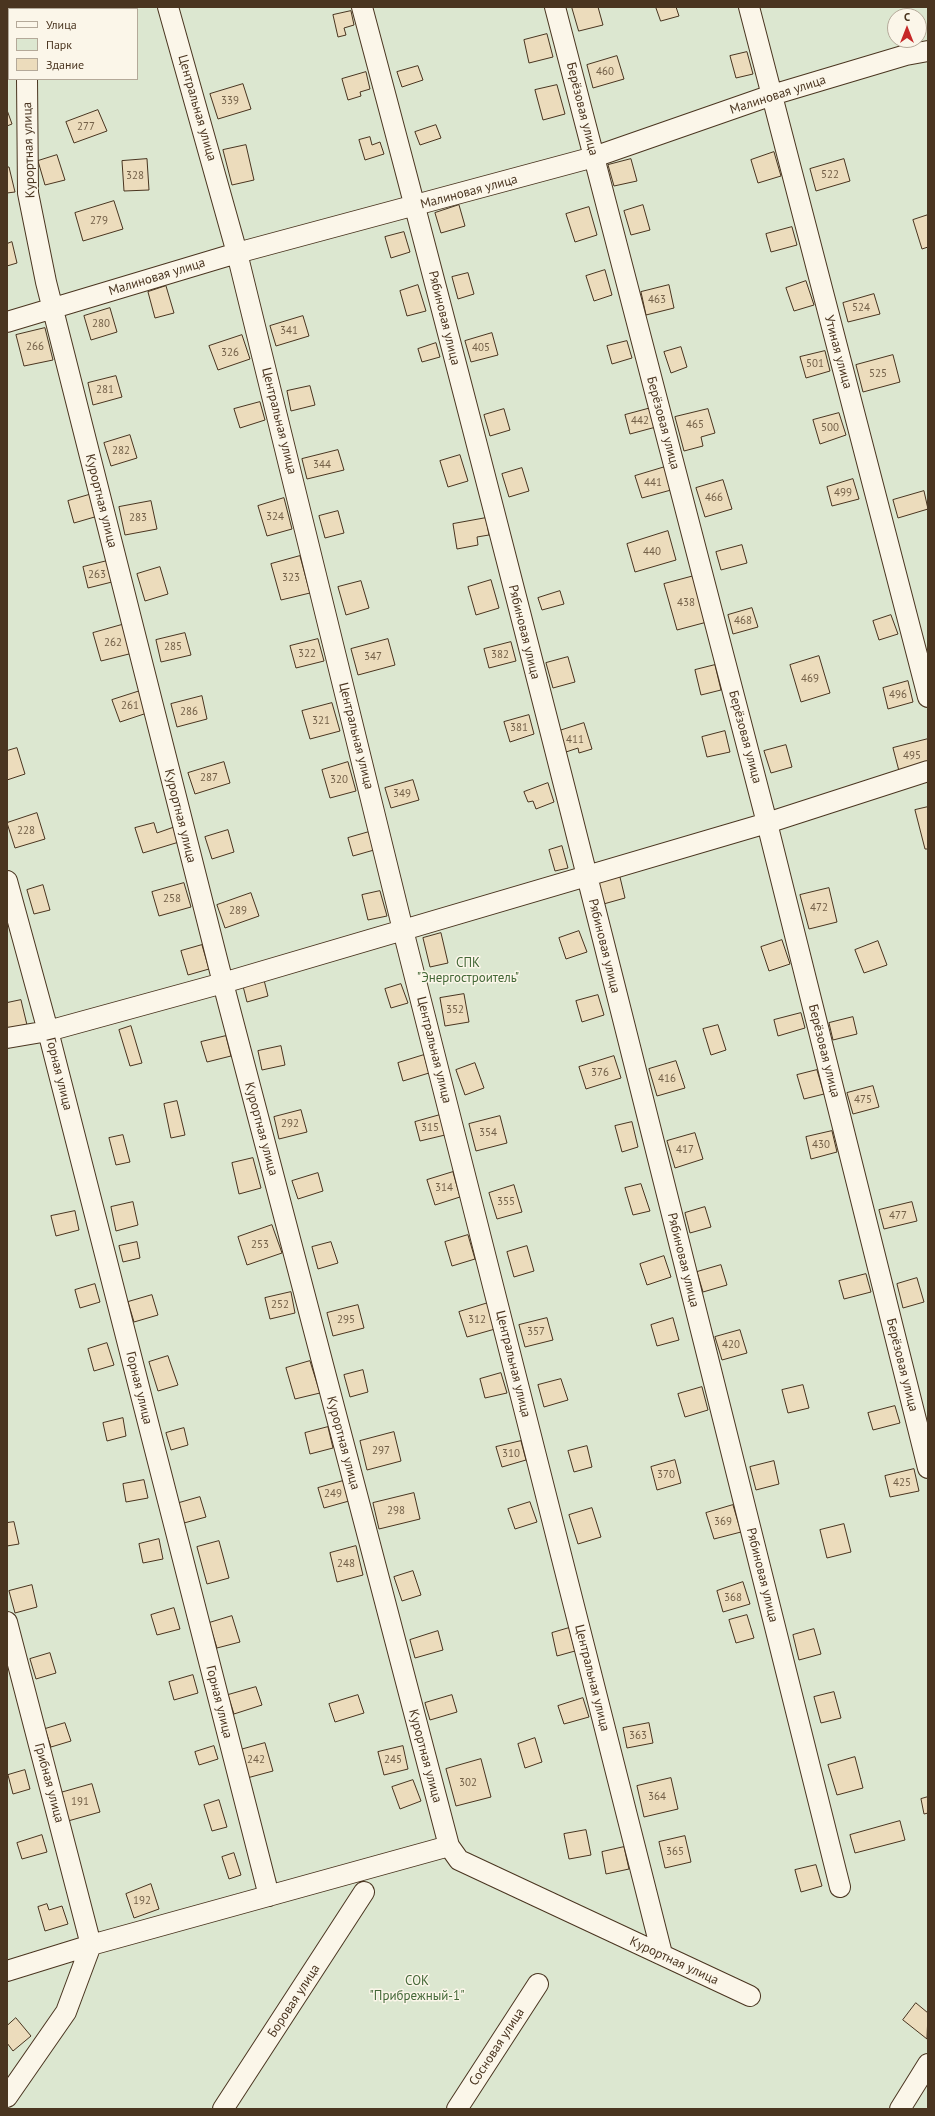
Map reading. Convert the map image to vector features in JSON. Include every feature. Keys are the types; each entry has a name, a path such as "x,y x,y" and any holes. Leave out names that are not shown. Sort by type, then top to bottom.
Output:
{"street":[{"name":"Центральная улица","path":"168,7 237,253 404,930 662,1954"},
{"name":"Рябиновая улица","path":"362,7 416,206 840,1887"},
{"name":"Берёзовая улица","path":"555,7 767,823 928,1468"},
{"name":"Утиная улица","path":"749,7 928,697"},
{"name":"Малиновая улица","path":"7,322 237,253 594,157 772,95 906,55 928,51"},
{"name":"Курортная улица","path":"27,80 28,193 53,308 222,983 449,1846 459,1860 750,1996"},
{"path":"7,1038 48,1031 222,983 767,823 928,771"},
{"name":"Горная улица","path":"7,881 48,1031 269,1896"},
{"name":"Грибная улица","path":"7,1622 91,1945"},
{"path":"7,1971 91,1945 449,1846"},
{"name":"Боровая улица","path":"224,2109 364,1892"},
{"path":"7,2097 66,2012 91,1945"},
{"name":"Сосновая улица","path":"457,2109 538,1984"},
{"path":"900,2109 928,2064"}],"green space":[{"name":"СПК \"Энергостроитель\"","path":"7,7 928,7 928,2109 7,2109"}],"building":[{"path":"572,7 598,7 603,25 579,31"},
{"path":"656,7 676,7 679,16 661,21"},
{"path":"351,11 354,25 344,28 346,35 338,37 333,15"},
{"path":"7,30 8,58 7,58"},
{"path":"547,34 553,57 529,63 524,40"},
{"path":"747,52 753,74 736,78 730,56"},
{"path":"617,56 624,79 593,88 587,65"},
{"path":"418,66 423,80 402,87 397,72"},
{"path":"366,72 370,89 360,92 361,96 348,100 342,79"},
{"path":"243,84 251,109 218,119 210,94"},
{"path":"557,85 565,114 543,120 535,90"},
{"path":"7,110 12,124 7,126"},
{"path":"98,110 107,131 74,143 66,122"},
{"path":"436,125 441,138 420,145 415,132"},
{"path":"370,137 372,145 380,142 384,154 365,160 359,140"},
{"path":"246,145 254,180 232,185 223,150"},
{"path":"774,152 781,176 758,183 751,160"},
{"path":"57,155 65,180 45,185 38,161"},
{"path":"147,159 149,190 124,191 122,161"},
{"path":"631,159 637,181 614,186 608,165"},
{"path":"844,159 850,181 816,191 810,169"},
{"path":"7,167 9,167 15,192 7,193"},
{"path":"114,201 123,229 83,241 75,213"},
{"path":"459,205 465,226 441,233 435,213"},
{"path":"643,205 650,230 631,235 624,211"},
{"path":"589,207 597,235 575,242 566,214"},
{"path":"928,215 928,247 922,249 913,220"},
{"path":"792,227 797,245 771,252 766,234"},
{"path":"404,232 410,252 391,258 385,237"},
{"path":"12,242 17,263 7,266 7,244"},
{"path":"605,270 612,295 594,301 586,276"},
{"path":"468,273 474,294 458,299 452,277"},
{"path":"806,281 814,305 794,311 786,288"},
{"path":"418,285 426,311 407,316 400,291"},
{"path":"669,285 674,308 646,315 641,292"},
{"path":"166,286 174,313 155,318 148,292"},
{"path":"874,294 880,314 848,322 843,303"},
{"path":"110,308 117,332 91,340 84,316"},
{"path":"303,316 309,336 276,346 270,326"},
{"path":"45,328 53,360 24,366 16,335"},
{"path":"492,333 498,355 471,362 465,341"},
{"path":"242,335 250,359 218,370 209,346"},
{"path":"627,341 632,358 612,364 607,346"},
{"path":"436,343 440,357 422,362 418,349"},
{"path":"681,347 687,367 671,373 664,352"},
{"path":"825,351 830,371 806,378 800,357"},
{"path":"893,355 900,382 863,392 856,365"},
{"path":"116,376 122,397 93,405 88,383"},
{"path":"310,386 315,405 291,411 287,391"},
{"path":"260,402 265,420 240,428 234,409"},
{"path":"651,408 656,427 630,434 625,415"},
{"path":"504,409 510,430 490,436 484,415"},
{"path":"708,409 715,433 701,437 703,446 684,451 675,417"},
{"path":"839,413 846,435 820,444 813,420"},
{"path":"130,435 137,458 111,466 104,443"},
{"path":"338,450 344,470 307,479 302,459"},
{"path":"460,455 468,481 448,487 440,461"},
{"path":"665,467 671,490 642,498 635,476"},
{"path":"522,468 529,491 509,497 502,474"},
{"path":"853,479 859,499 832,506 827,487"},
{"path":"723,480 732,509 705,517 696,488"},
{"path":"924,491 928,509 898,518 893,500"},
{"path":"92,494 98,516 74,523 68,501"},
{"path":"284,498 292,529 267,536 258,506"},
{"path":"151,501 157,529 125,535 119,507"},
{"path":"338,511 344,533 325,538 319,516"},
{"path":"486,518 489,535 477,537 478,545 457,549 453,524"},
{"path":"668,531 676,560 635,572 627,544"},
{"path":"742,545 747,563 721,570 716,552"},
{"path":"300,556 310,593 281,600 271,564"},
{"path":"107,561 112,582 88,588 83,567"},
{"path":"160,567 168,594 145,601 137,574"},
{"path":"694,576 707,622 677,630 664,584"},
{"path":"491,580 499,608 476,615 468,587"},
{"path":"361,581 369,608 346,615 338,587"},
{"path":"560,591 564,604 542,610 538,598"},
{"path":"752,608 758,627 733,634 728,615"},
{"path":"891,615 898,634 879,640 873,621"},
{"path":"125,624 133,653 101,661 93,633"},
{"path":"185,633 191,655 161,662 156,640"},
{"path":"318,639 324,661 296,668 290,646"},
{"path":"388,639 395,665 358,675 351,649"},
{"path":"511,642 516,661 489,668 484,649"},
{"path":"819,656 830,693 801,702 790,665"},
{"path":"568,657 575,682 553,688 546,663"},
{"path":"715,665 721,690 701,695 695,670"},
{"path":"908,681 913,702 888,709 883,688"},
{"path":"140,691 147,713 120,722 112,700"},
{"path":"202,696 207,719 177,727 171,704"},
{"path":"332,703 340,731 310,739 302,711"},
{"path":"529,715 534,734 510,742 504,722"},
{"path":"584,723 592,749 579,753 578,748 566,752 559,731"},
{"path":"725,731 730,752 707,757 702,737"},
{"path":"928,739 928,764 899,771 893,748"},
{"path":"786,745 792,767 771,773 764,751"},
{"path":"17,748 25,774 7,780 7,751"},
{"path":"224,762 230,783 195,794 188,773"},
{"path":"348,762 356,791 330,798 322,770"},
{"path":"413,780 419,800 391,808 385,788"},
{"path":"548,783 554,802 536,809 533,801 528,802 524,792"},
{"path":"928,807 928,849 925,849 915,810"},
{"path":"37,813 45,839 15,848 7,823"},
{"path":"154,823 157,833 174,827 179,842 143,853 135,828"},
{"path":"228,830 234,852 212,859 205,837"},
{"path":"369,832 374,850 353,856 348,838"},
{"path":"562,846 568,868 555,871 549,850"},
{"path":"619,873 625,898 600,905 594,880"},
{"path":"184,883 191,907 159,916 152,892"},
{"path":"43,885 50,910 34,914 27,890"},
{"path":"829,888 837,922 809,929 800,895"},
{"path":"380,891 387,916 368,920 362,895"},
{"path":"251,893 259,916 225,928 217,905"},
{"path":"579,931 587,952 566,959 559,938"},
{"path":"441,933 448,963 430,967 423,938"},
{"path":"782,940 790,964 769,971 761,947"},
{"path":"878,941 887,965 864,973 855,950"},
{"path":"202,945 209,969 188,975 181,951"},
{"path":"264,980 268,996 247,1002 243,986"},
{"path":"401,984 408,1003 391,1008 385,989"},
{"path":"464,994 469,1022 445,1026 440,998"},
{"path":"598,995 604,1015 582,1022 576,1001"},
{"path":"21,1000 27,1025 7,1030 7,1003"},
{"path":"801,1013 805,1028 778,1036 774,1020"},
{"path":"853,1017 857,1034 833,1040 829,1023"},
{"path":"718,1025 726,1050 711,1055 703,1029"},
{"path":"131,1026 142,1063 130,1066 119,1030"},
{"path":"226,1036 231,1056 207,1062 201,1042"},
{"path":"281,1046 285,1065 262,1070 258,1051"},
{"path":"424,1055 429,1073 403,1081 398,1063"},
{"path":"614,1056 621,1078 586,1089 579,1067"},
{"path":"676,1061 685,1088 657,1096 649,1069"},
{"path":"475,1063 484,1088 465,1095 456,1070"},
{"path":"817,1070 824,1094 804,1099 797,1075"},
{"path":"873,1086 879,1107 853,1114 847,1093"},
{"path":"177,1101 185,1135 171,1138 164,1104"},
{"path":"301,1110 307,1132 279,1139 274,1117"},
{"path":"440,1115 445,1135 420,1141 415,1122"},
{"path":"500,1116 507,1143 476,1151 469,1124"},
{"path":"632,1122 638,1147 622,1152 615,1126"},
{"path":"832,1131 837,1152 811,1159 806,1137"},
{"path":"695,1133 703,1159 675,1168 667,1141"},
{"path":"123,1135 130,1162 116,1165 109,1138"},
{"path":"253,1158 261,1188 239,1194 232,1163"},
{"path":"453,1172 460,1197 435,1205 427,1180"},
{"path":"318,1173 323,1191 298,1199 292,1181"},
{"path":"641,1184 650,1211 633,1215 625,1188"},
{"path":"514,1185 522,1212 497,1219 489,1193"},
{"path":"133,1202 138,1225 116,1231 111,1207"},
{"path":"912,1202 917,1221 884,1229 879,1210"},
{"path":"705,1207 711,1227 690,1233 685,1213"},
{"path":"75,1211 79,1230 56,1236 51,1216"},
{"path":"272,1225 282,1253 247,1265 238,1237"},
{"path":"468,1235 475,1259 452,1266 445,1242"},
{"path":"137,1242 140,1258 123,1262 119,1246"},
{"path":"331,1242 338,1263 318,1269 312,1247"},
{"path":"527,1246 534,1271 514,1277 507,1252"},
{"path":"664,1256 671,1277 647,1285 640,1264"},
{"path":"721,1265 727,1285 703,1292 697,1272"},
{"path":"866,1274 871,1292 844,1299 839,1281"},
{"path":"917,1278 924,1302 903,1308 897,1284"},
{"path":"95,1284 100,1302 80,1308 75,1290"},
{"path":"291,1292 295,1313 270,1319 265,1298"},
{"path":"152,1295 158,1315 134,1322 128,1302"},
{"path":"488,1303 495,1329 467,1337 459,1312"},
{"path":"358,1305 364,1328 333,1336 327,1313"},
{"path":"547,1318 553,1340 525,1347 519,1325"},
{"path":"673,1318 679,1340 657,1346 651,1325"},
{"path":"740,1330 747,1353 722,1360 715,1337"},
{"path":"107,1343 114,1365 94,1371 88,1349"},
{"path":"168,1356 178,1385 158,1391 149,1362"},
{"path":"310,1361 320,1393 295,1399 286,1368"},
{"path":"363,1370 368,1392 350,1397 344,1375"},
{"path":"501,1373 507,1393 485,1398 480,1379"},
{"path":"561,1379 568,1400 544,1407 538,1385"},
{"path":"803,1385 809,1408 788,1413 782,1390"},
{"path":"702,1387 708,1410 685,1417 678,1394"},
{"path":"895,1406 900,1423 873,1430 868,1413"},
{"path":"123,1418 126,1436 107,1441 103,1423"},
{"path":"328,1427 333,1448 310,1454 305,1433"},
{"path":"184,1428 188,1445 171,1450 166,1433"},
{"path":"394,1432 401,1461 367,1470 360,1441"},
{"path":"521,1441 526,1460 502,1467 496,1447"},
{"path":"587,1446 592,1467 574,1472 568,1451"},
{"path":"675,1460 681,1483 657,1490 651,1467"},
{"path":"774,1461 779,1484 756,1490 750,1467"},
{"path":"914,1469 919,1491 890,1497 885,1476"},
{"path":"144,1480 148,1498 126,1502 123,1484"},
{"path":"343,1481 349,1501 324,1508 318,1488"},
{"path":"414,1493 420,1519 379,1529 373,1503"},
{"path":"200,1497 206,1517 184,1523 179,1503"},
{"path":"530,1502 537,1522 515,1529 508,1509"},
{"path":"733,1505 741,1532 714,1539 706,1513"},
{"path":"592,1508 601,1537 578,1544 569,1515"},
{"path":"14,1522 19,1544 7,1546 7,1523"},
{"path":"844,1524 851,1552 827,1558 820,1530"},
{"path":"159,1539 163,1559 143,1563 139,1544"},
{"path":"219,1541 229,1578 207,1584 197,1547"},
{"path":"356,1546 363,1575 337,1582 330,1553"},
{"path":"413,1571 421,1595 402,1601 394,1577"},
{"path":"743,1582 750,1604 723,1612 717,1591"},
{"path":"32,1585 37,1607 15,1613 9,1591"},
{"path":"174,1608 180,1629 157,1635 151,1615"},
{"path":"747,1615 754,1638 736,1643 729,1620"},
{"path":"232,1616 240,1642 217,1648 209,1623"},
{"path":"569,1628 575,1651 557,1656 552,1633"},
{"path":"814,1629 821,1654 799,1660 793,1635"},
{"path":"438,1631 443,1650 415,1658 410,1640"},
{"path":"50,1653 56,1673 36,1679 30,1659"},
{"path":"193,1675 198,1693 174,1700 169,1682"},
{"path":"256,1687 262,1705 234,1714 228,1695"},
{"path":"834,1692 841,1718 821,1723 814,1697"},
{"path":"358,1695 364,1713 335,1722 329,1704"},
{"path":"452,1695 457,1712 430,1720 425,1703"},
{"path":"583,1698 589,1717 564,1724 558,1706"},
{"path":"65,1723 71,1741 51,1747 45,1729"},
{"path":"649,1723 653,1743 627,1748 623,1728"},
{"path":"535,1738 542,1762 525,1768 518,1744"},
{"path":"265,1743 273,1771 247,1778 240,1750"},
{"path":"214,1746 218,1759 199,1765 195,1752"},
{"path":"403,1746 408,1769 384,1775 378,1752"},
{"path":"855,1757 863,1788 837,1795 828,1765"},
{"path":"481,1759 491,1797 456,1806 446,1769"},
{"path":"25,1770 30,1789 13,1794 8,1775"},
{"path":"671,1778 678,1809 644,1817 637,1786"},
{"path":"413,1780 421,1801 400,1809 392,1787"},
{"path":"92,1784 100,1812 68,1821 60,1793"},
{"path":"928,1797 928,1813 924,1814 921,1799"},
{"path":"219,1800 227,1827 212,1831 204,1805"},
{"path":"900,1821 905,1840 855,1853 850,1835"},
{"path":"586,1830 591,1855 569,1859 564,1834"},
{"path":"42,1835 47,1852 22,1859 17,1843"},
{"path":"685,1836 691,1862 665,1868 659,1842"},
{"path":"624,1847 629,1869 606,1874 602,1852"},
{"path":"234,1853 241,1875 229,1879 222,1857"},
{"path":"816,1865 822,1886 801,1892 795,1870"},
{"path":"151,1884 159,1909 134,1918 126,1894"},
{"path":"47,1904 49,1910 62,1906 68,1924 45,1931 38,1907"},
{"path":"916,2003 928,2013 927,2039 903,2020"},
{"path":"16,2018 31,2036 13,2051 7,2043 7,2026"}],"park label":[{"name":"СОК \"Прибрежный-1\"","path":"417,1988"}]}
